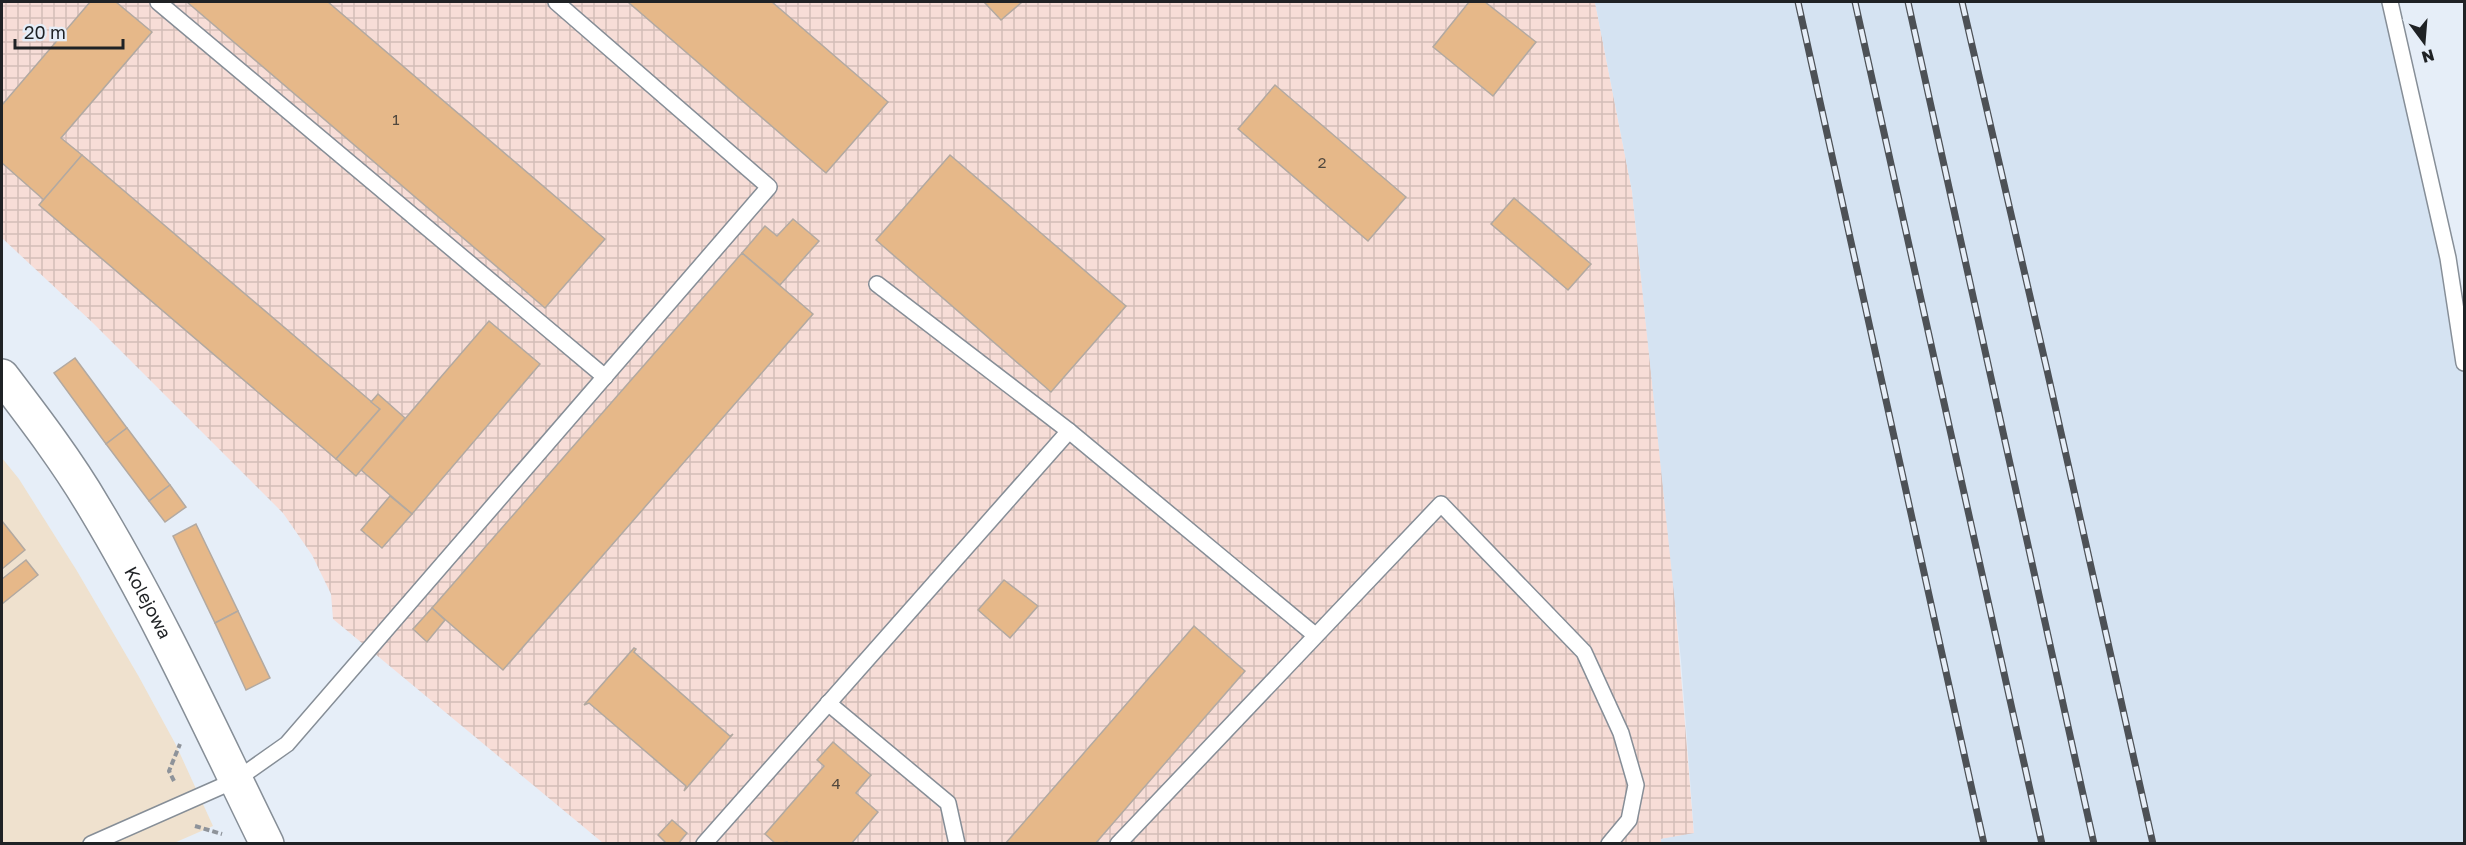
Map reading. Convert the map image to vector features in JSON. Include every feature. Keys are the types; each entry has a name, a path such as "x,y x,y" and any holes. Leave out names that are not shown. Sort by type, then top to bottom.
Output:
{"street":[{"name":"Kolejowa","path":"2,376 36,421 93,505 160,625 267,843"}],"lane":[{"path":"158,2 605,377"},
{"path":"92,843 236,780 286,744 769,187 556,2"},
{"path":"2390,2 2448,258 2464,363"},
{"path":"877,284 1069,431 1315,635"},
{"path":"710,841 828,703 1069,431"},
{"path":"1118,843 1441,504 1584,652 1621,733 1636,785 1629,820 1609,843"},
{"path":"828,703 948,803 957,843"}],"path":[{"path":"179,736 180,744 169,771 196,828 219,832 226,836"}],"shaded area":[{"path":"2,2 1595,2 1632,191 1674,589 1694,834 1661,839 1661,844 603,843 333,619 331,594 312,555 283,513 93,323 2,238"},
{"path":"1595,2 2382,2 2464,356 2464,843 1661,843 1661,839 1694,833 1681,661 1632,191"},
{"path":"2,458 19,479 77,571 139,677 176,745 213,826 174,843 2,843"}],"building":[{"path":"90,2 116,2 152,32 61,138 82,155 44,200 2,163 2,105"},
{"path":"187,2 328,2 605,239 545,308"},
{"path":"628,2 772,2 888,102 826,173"},
{"path":"984,2 1022,2 1001,20"},
{"path":"1469,2 1485,2 1536,42 1493,96 1433,47"},
{"path":"1275,85 1406,197 1368,241 1238,129"},
{"path":"82,155 380,409 336,459 39,205"},
{"path":"950,155 1126,306 1051,392 876,240"},
{"path":"1514,198 1591,264 1568,290 1491,224"},
{"path":"793,219 819,241 780,285 742,253 765,226 777,236"},
{"path":"742,253 813,314 503,670 432,608"},
{"path":"489,321 540,364 412,514 361,470"},
{"path":"75,358 127,428 106,444 54,373"},
{"path":"378,394 405,418 356,476 336,459 380,409 371,402"},
{"path":"127,428 170,485 149,501 106,444"},
{"path":"170,485 186,507 165,522 149,501"},
{"path":"390,496 412,514 382,548 361,530"},
{"path":"2,521 25,550 2,569"},
{"path":"196,524 238,611 215,623 173,536"},
{"path":"26,560 38,575 2,604 2,579"},
{"path":"1004,580 1038,606 1010,638 978,610"},
{"path":"432,608 445,620 427,642 413,629"},
{"path":"238,611 270,678 246,690 215,623"},
{"path":"1194,626 1245,671 1095,844 1005,844"},
{"path":"634,648 636,649 634,652 730,736 733,734 684,791 686,786 589,703 584,705"},
{"path":"833,742 871,775 856,793 878,812 851,844 789,844 787,842 776,844 765,834 824,766 817,760"},
{"path":"672,820 687,833 678,844 667,844 658,835"}],"railway":[{"path":"1798,2 1984,844"},
{"path":"1855,2 2042,844"},
{"path":"1908,2 2094,844"},
{"path":"1962,2 2153,844"}]}
